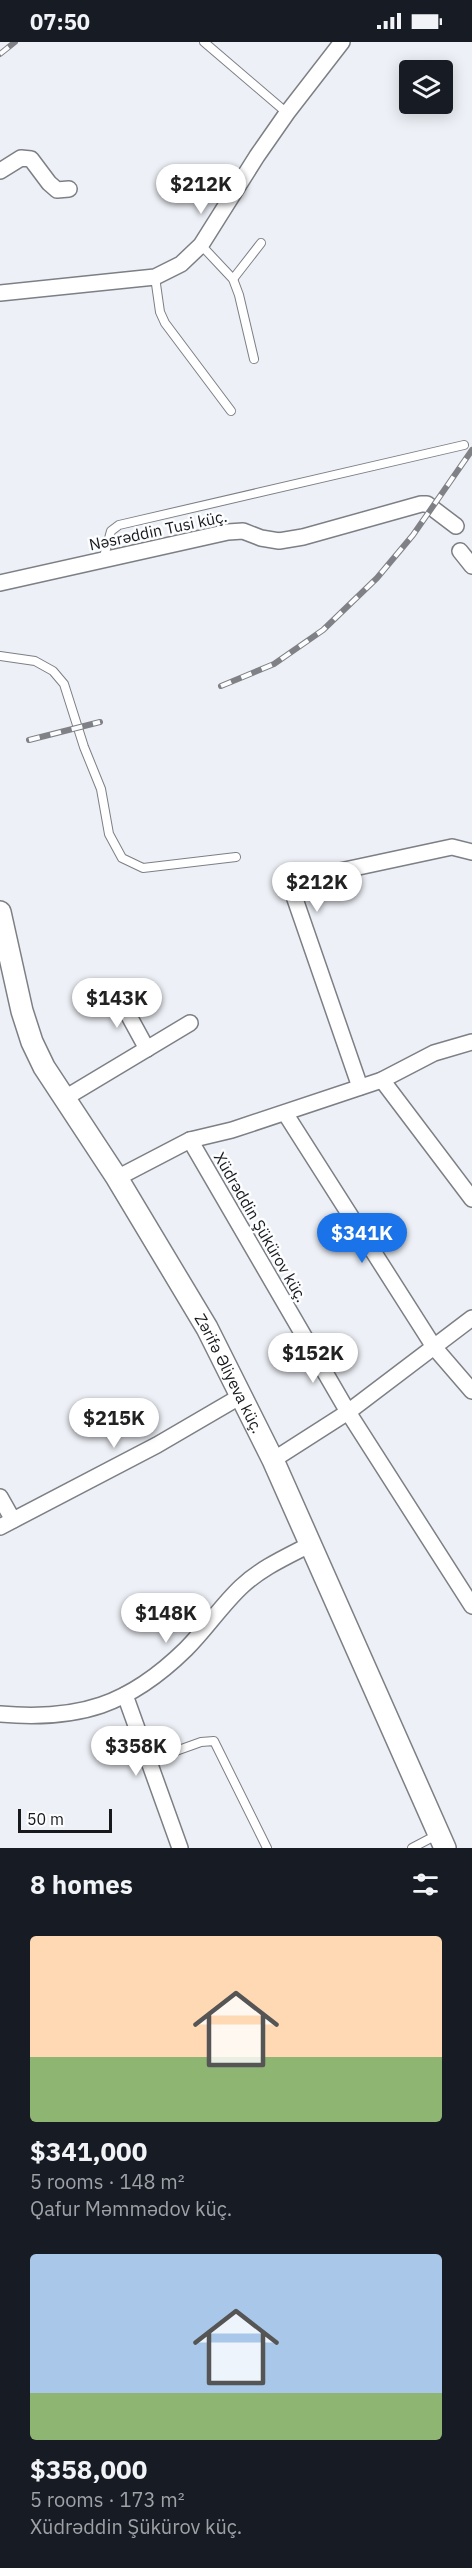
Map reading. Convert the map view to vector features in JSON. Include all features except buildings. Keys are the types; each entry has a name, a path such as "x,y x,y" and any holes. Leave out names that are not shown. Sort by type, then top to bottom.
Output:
{"street":[{"path":"0,292 155,277 181,264 201,246 257,156 342,42"},
{"path":"0,171 21,158 31,159 57,190 69,189"},
{"name":"Nəsrəddin Tusi küç.","path":"0,583 228,532 243,531 261,538 279,541 291,539 421,504 427,504 456,526"},
{"path":"460,552 472,566"},
{"path":"360,1087 295,899 296,883 312,876 452,847 472,852"},
{"name":"Zərifə Əliyeva küç.","path":"0,912 22,1011 32,1042 44,1067 117,1178 207,1328 273,1460 311,1544 438,1843"},
{"path":"117,994 147,1049"},
{"path":"65,1098 190,1023"},
{"path":"117,1178 190,1140 232,1130 382,1080 434,1053 472,1042"},
{"path":"382,1080 472,1199"},
{"path":"285,1113 434,1347 472,1391"},
{"name":"Xüdrəddin Şükürov küç.","path":"190,1140 348,1412 472,1606"},
{"path":"273,1460 348,1412 472,1318"},
{"path":"0,1497 6,1523 157,1445 241,1396"},
{"path":"0,1714 33,1717 66,1714 99,1706 136,1690 186,1649 241,1587 270,1565 311,1544"},
{"path":"125,1695 180,1848"}],"lane":[{"path":"204,42 287,113"},
{"path":"233,279 261,243"},
{"path":"201,246 220,263 233,279 254,359"},
{"path":"155,277 160,312 165,323 231,411"},
{"path":"103,560 111,531 119,525 464,445"},
{"path":"0,656 35,661 53,671 64,684 84,747 101,789 109,834 122,858 143,868 236,857"},
{"path":"148,1761 201,1742 214,1741 267,1848"},
{"path":"412,1848 438,1843"}],"railway":[{"path":"0,54 15,42"},
{"path":"221,686 274,664 323,630 377,578 413,535 472,450"},
{"path":"29,740 100,722"}]}
